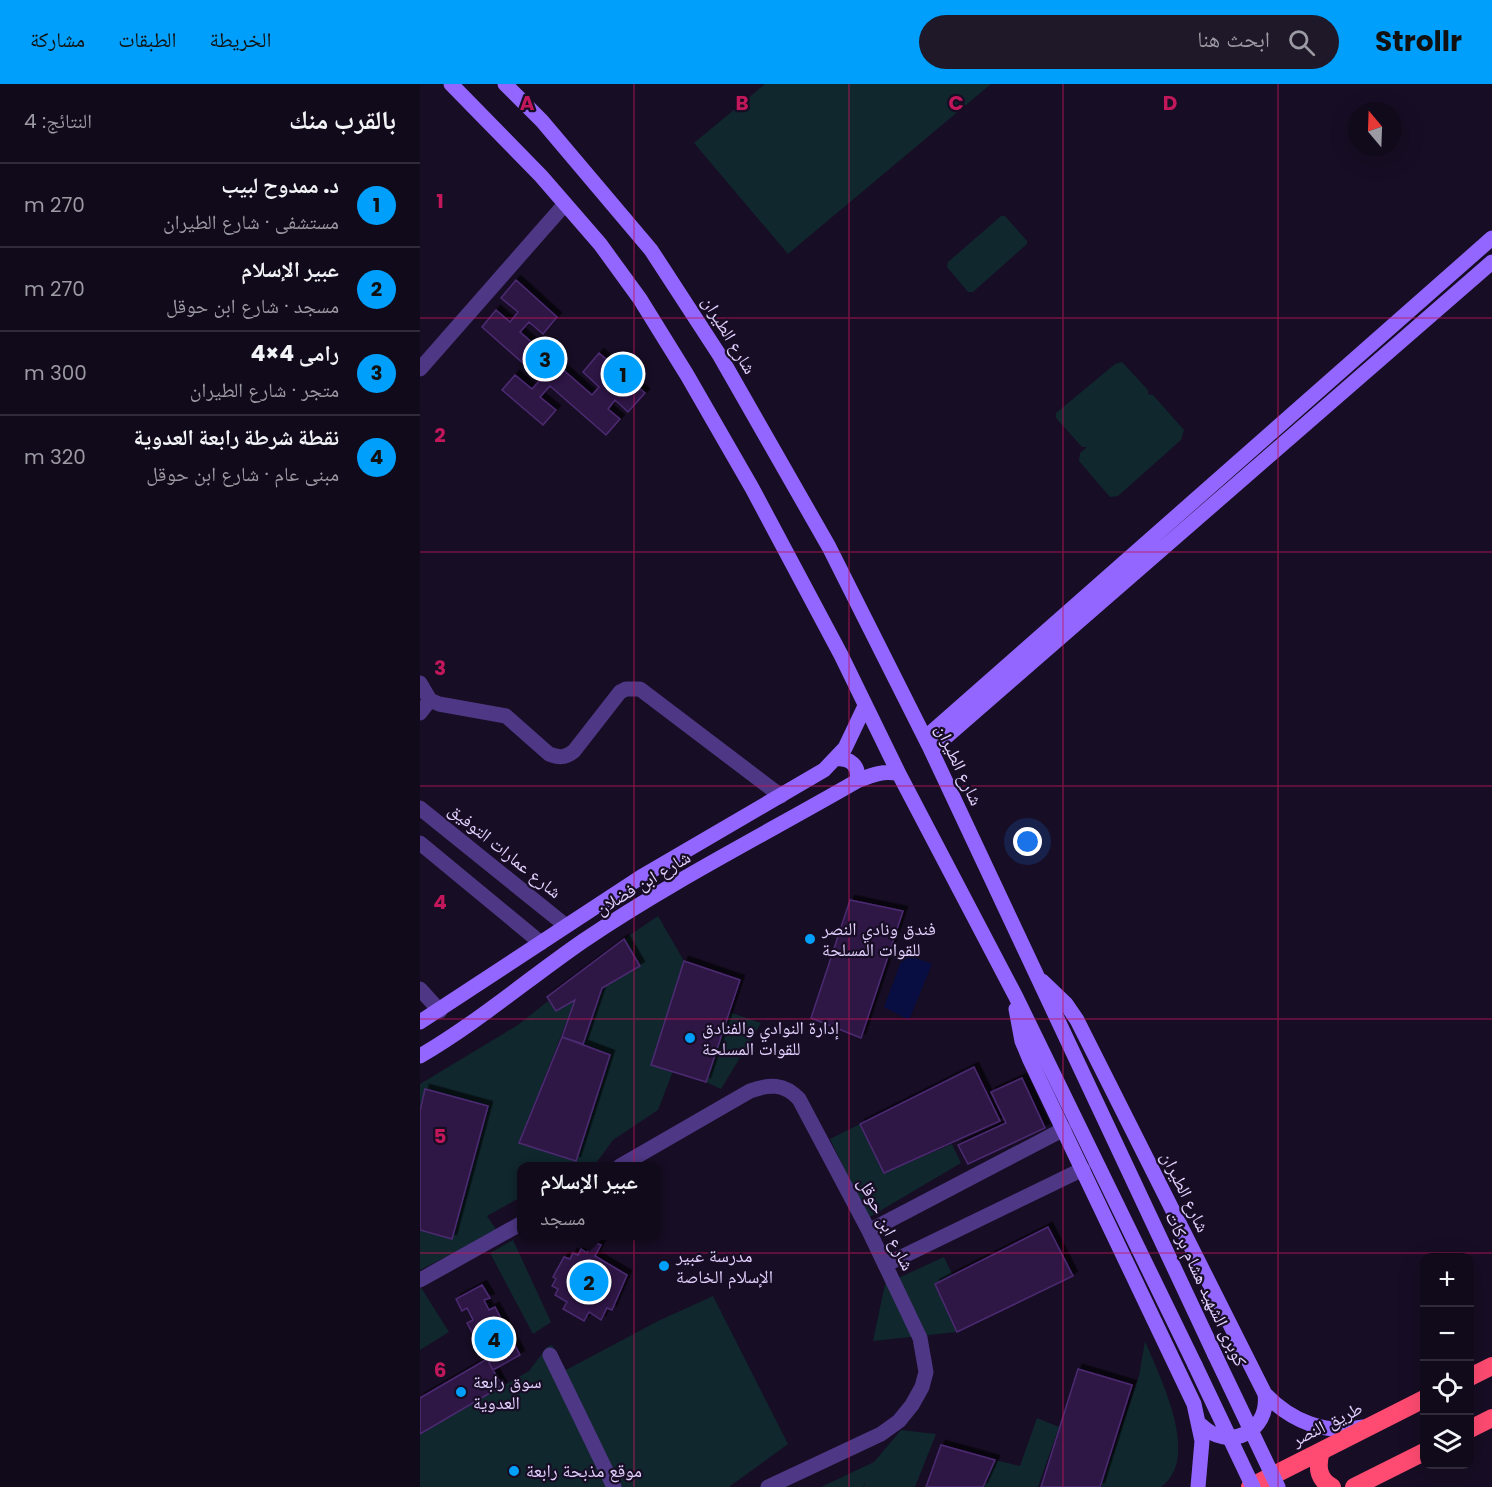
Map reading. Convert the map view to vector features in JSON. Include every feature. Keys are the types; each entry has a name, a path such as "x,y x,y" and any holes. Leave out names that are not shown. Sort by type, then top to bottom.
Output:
{"highway":[{"path":"1474,1375 1492,1366"},
{"name":"طريق النصر","path":"1251,1487 1420,1401"},
{"path":"1474,1427 1492,1418"},
{"path":"1321,1450 1318,1469 1321,1477 1332,1487"},
{"path":"1354,1487 1420,1454"}],"main road":[{"path":"451,84 508,140 600,244 663,333 801,579 899,774 1016,998 1195,1365 1251,1487"},
{"name":"شارع الطيران","path":"504,84 590,177 651,250 688,304 829,547 928,744 1038,977 1060,996 1077,1020 1265,1394 1296,1419 1320,1428 1347,1429 1372,1424"},
{"path":"992,690 1243,458 1492,238"},
{"path":"928,744 1253,470 1492,262"},
{"path":"1424,298 1433,313"},
{"path":"1243,458 1253,470"},
{"name":"شارع ابن فضلان","path":"420,1022 641,877 811,778 835,759 853,735 865,706"},
{"path":"835,759 844,758 853,762 858,771 858,781"},
{"name":"شارع ابن فضلان","path":"420,1056 456,1035 608,926 858,781 878,773 899,774"},
{"name":"كوبرى الشهيد هشام بركات","path":"1038,977 1278,1487"},
{"path":"1016,998 1017,1021 1022,1041 1194,1404 1201,1425 1202,1456 1198,1487"},
{"path":"1201,1425 1215,1436 1242,1437 1256,1427 1262,1419 1266,1402 1265,1394"},
{"path":"1378,1487 1405,1461"}],"street":[{"path":"420,369 513,260 565,204"},
{"path":"420,683 430,700 506,716 549,754 557,758 566,757 574,752 620,692 626,688 640,689 781,796"},
{"path":"420,713 430,700"},
{"name":"شارع عمارات التوفيق","path":"420,808 565,925"},
{"path":"420,843 541,943"},
{"path":"420,989 440,1011"},
{"name":"شارع ابن حوقل","path":"629,1162 750,1091 767,1085 781,1086 799,1099 868,1231 920,1338 927,1372 922,1388 899,1421 881,1434 768,1487"},
{"path":"868,1231 1064,1129"},
{"path":"885,1265 1083,1169"},
{"path":"420,1280 517,1225"},
{"path":"550,1355 614,1487"}],"shaded area":[{"path":"765,84 991,84 788,254 694,143"},
{"path":"1001,216 1005,216 1027,241 1027,244 973,292 968,292 947,267 948,262"},
{"path":"1122,362 1148,390 1148,394 1153,395 1184,430 1181,440 1118,496 1110,497 1079,461 1080,453 1087,447 1082,447 1056,418 1056,413 1115,364"},
{"path":"658,916 684,961 651,1065 673,1071 658,1110 613,1140 597,1162 517,1162 517,1199 487,1216 497,1231 420,1270 420,1230 452,1238 488,1106 420,1111 420,1084 518,1025 548,1001 556,1011 575,1000 519,1143 576,1161 610,1055 583,1044 602,988 640,966 624,939"},
{"path":"904,954 932,964 909,1020 884,1007"},
{"path":"729,1012 761,1023 721,1089 706,1082"},
{"path":"860,1124 884,1173 952,1144 961,1163 868,1218 830,1139"},
{"path":"513,1240 551,1322 533,1334 490,1253"},
{"path":"944,1257 953,1276 935,1285 957,1332 873,1341 885,1284"},
{"path":"420,1286 449,1332 420,1350"},
{"path":"713,1296 788,1444 729,1487 420,1487 420,1434 529,1371 547,1347 552,1345 566,1370 658,1321"},
{"path":"1145,1341 1174,1416 1178,1437 1178,1456 1173,1474 1161,1487 1101,1487 1139,1376"},
{"path":"1037,1418 1059,1427 1038,1487 984,1487 995,1460 1020,1466"},
{"path":"901,1430 936,1434 915,1487 864,1487 866,1482 863,1487 821,1487 874,1462"}],"building":[{"path":"516,280 557,317 543,334 529,322 520,332 592,395 599,387 583,372 599,353 645,393 628,412 615,400 608,409 620,419 606,435 550,386 540,397 556,410 543,425 502,390 515,375 532,389 541,379 482,327 496,310 510,322 518,312 501,298"},
{"name":"فندق ونادي النصر للقوات المسلحة","path":"850,900 903,911 861,1038 811,1018"},
{"path":"624,939 640,966 602,988 583,1044 562,1037 575,1000 556,1011 547,997"},
{"name":"إدارة النوادي والفنادق للقوات المسلحة","path":"684,961 740,980 706,1082 651,1065"},
{"path":"562,1037 610,1055 576,1161 519,1143"},
{"path":"974,1067 1000,1121 884,1173 860,1124"},
{"path":"1022,1078 1045,1128 968,1164 958,1145 1006,1123 991,1092"},
{"path":"425,1089 488,1106 452,1239 420,1230 420,1111"},
{"path":"1048,1227 1073,1276 957,1332 935,1284"},
{"path":"593,1242 601,1245 595,1256 627,1275 612,1310 607,1308 601,1320 589,1312 584,1321 563,1309 567,1302 555,1295 558,1289 552,1286 556,1279 553,1277 564,1257 570,1259 573,1253 578,1255 581,1249 587,1253"},
{"path":"482,1285 490,1298 484,1300 489,1310 495,1307 520,1355 493,1370 467,1323 473,1320 467,1308 462,1311 456,1299"},
{"name":"سوق رابعة العدوية","path":"487,1359 502,1386 420,1434 420,1398"},
{"path":"1078,1369 1132,1385 1100,1487 1041,1487"},
{"path":"941,1445 995,1460 983,1487 926,1487"}],"place":[{"name":"رامى 4×4","path":"545,359"},
{"name":"د. ممدوح لبيب","path":"623,374"},
{"name":"فندق ونادي النصر للقوات المسلحة","path":"810,939"},
{"name":"إدارة النوادي والفنادق للقوات المسلحة","path":"690,1038"},
{"name":"مدرسة عبير الإسلام الخاصة","path":"664,1266"},
{"name":"عبير الإسلام","path":"589,1282"},
{"name":"نقطة شرطة رابعة العدوية","path":"494,1339"},
{"name":"سوق رابعة العدوية","path":"461,1392"},
{"name":"موقع مذبحة رابعة","path":"514,1471"}]}
